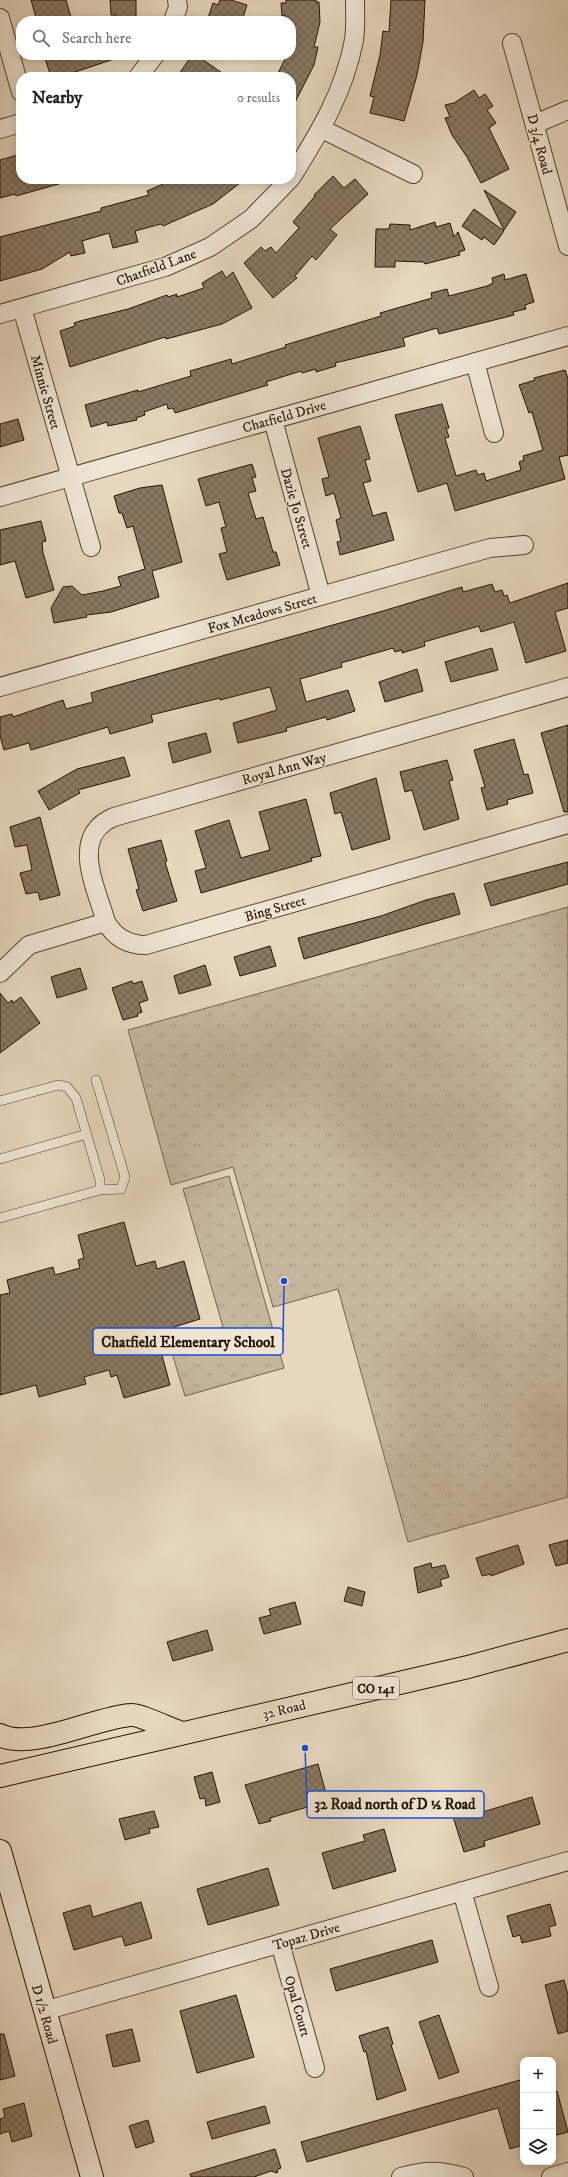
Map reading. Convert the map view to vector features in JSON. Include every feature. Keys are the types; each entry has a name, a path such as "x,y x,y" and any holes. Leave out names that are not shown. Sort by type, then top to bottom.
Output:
{"main road":[{"name":"32 Road","path":"0,1776 468,1667 568,1640"},
{"path":"0,1735 8,1739 40,1737 132,1715 182,1733"},
{"name":"D 1/2 Road","path":"0,1851 92,2177"}],"street":[{"path":"175,16 178,7 177,0"},
{"name":"Chatfield Lane","path":"296,170 322,129 344,79 353,45 355,0"},
{"path":"0,18 16,74"},
{"name":"D 3/4 Road","path":"512,43 568,246"},
{"path":"142,72 151,60"},
{"path":"535,124 568,110"},
{"path":"0,129 16,124"},
{"path":"322,129 413,174"},
{"name":"Chatfield Lane","path":"0,314 165,267 210,247 251,219 285,184"},
{"name":"Minnie Street","path":"22,308 91,547"},
{"name":"Chatfield Drive","path":"0,497 568,336"},
{"path":"475,362 494,433"},
{"name":"Dazie Jo Street","path":"273,420 322,596"},
{"name":"Fox Meadows Street","path":"0,687 490,548 524,545"},
{"name":"Royal Ann Way","path":"106,922 88,859 88,849 95,831 107,820 568,687"},
{"name":"Bing Street","path":"106,922 114,934 120,939 136,945 146,945 568,824"},
{"path":"0,973 29,945 106,922"},
{"name":"Topaz Drive","path":"44,2011 568,1861"},
{"path":"462,1891 489,1987"},
{"name":"Opal Court","path":"280,1943 315,2068"},
{"path":"401,2177 428,2171 445,2171 464,2177"},
{"path":"551,2177 568,2172"}],"lane":[{"path":"0,1218 100,1190 121,1189 124,1177 96,1080"},
{"path":"0,1101 58,1085 67,1087 76,1098 100,1180 100,1190"},
{"path":"0,1159 86,1134"}],"green space":[{"path":"568,907 568,1497 408,1542 338,1289 273,1307 233,1167 171,1185 128,1030"},
{"path":"229,1176 284,1368 185,1396 169,1343 223,1327 183,1189"}],"building":[{"path":"31,0 66,0 71,16 36,16"},
{"path":"110,0 136,0 136,16 111,15"},
{"path":"220,0 231,0 247,5 244,16 209,16 213,3 218,5"},
{"path":"286,0 316,0 316,2 319,2 320,22 314,47 318,47 314,65 296,100 296,72 278,72 284,60 296,60 296,16 282,16 281,3 286,3"},
{"path":"391,0 425,0 423,42 417,75 404,121 370,113 374,97 370,96 380,55 383,31 389,32"},
{"path":"46,60 111,60 75,72 49,72"},
{"path":"189,60 203,60 221,72 180,72"},
{"path":"474,90 479,98 485,94 493,106 487,110 496,123 489,128 509,169 481,183 467,157 452,135 445,118 450,117 445,105 454,103"},
{"path":"16,155 16,184 58,184 16,196 15,194 0,198 0,160"},
{"path":"333,176 344,188 355,179 368,194 330,229 337,235 316,260 312,256 295,276 297,278 273,298 244,263 261,247 265,251 271,247 276,253 299,228 293,222 315,196 314,195"},
{"path":"163,184 239,184 213,204 163,226 161,224 135,231 138,242 113,248 109,233 82,241 85,253 71,256 70,252 42,269 0,281 0,237 101,211 101,208 149,195 147,191"},
{"path":"484,190 516,212 504,230"},
{"path":"474,209 504,231 494,245 484,237 482,240 462,226"},
{"path":"435,222 436,227 450,223 454,237 458,232 465,250 459,252 460,255 425,264 424,262 395,261 395,267 375,267 376,229 389,229 390,224 410,225 410,230"},
{"path":"222,271 226,278 233,272 252,308 222,324 166,339 165,337 70,367 60,331 75,326 74,323 128,309 167,295 168,297 177,294 177,297 204,288 202,283"},
{"path":"504,274 505,280 526,274 534,302 525,305 526,309 513,312 514,315 439,334 437,328 403,338 405,346 335,363 336,366 316,372 316,369 302,373 301,371 266,382 268,385 175,413 173,408 168,409 167,404 144,412 145,415 136,418 137,420 108,426 107,422 91,427 85,405 138,390 138,392 191,376 190,371 231,359 232,364 286,347 285,345 381,316 380,313 432,298 431,293 447,289 449,296 487,286 493,283 492,278"},
{"path":"565,370 568,379 568,455 559,457 565,479 455,511 447,483 418,492 395,415 442,404 449,428 446,428 449,437 445,438 456,476 476,470 478,475 484,473 486,481 521,470 519,462 524,460 523,456 543,450 532,412 529,413 519,385 535,380 534,378"},
{"path":"18,419 24,440 0,447 0,424"},
{"path":"360,426 370,459 365,460 371,481 363,483 373,516 386,512 394,540 340,555 337,542 341,541 336,520 341,518 334,493 326,496 322,479 329,477 318,438"},
{"path":"252,464 256,477 252,478 256,491 248,493 256,519 263,517 273,552 276,552 280,565 227,580 219,554 227,552 221,528 226,527 219,502 206,506 198,479"},
{"path":"162,485 182,562 152,571 159,597 111,612 86,615 87,617 54,623 51,608 63,587 72,586 82,595 103,591 121,586 118,577 145,569 133,526 127,528 122,513 119,513 114,496 140,488"},
{"path":"41,521 46,541 42,542 43,553 54,590 26,598 15,561 0,565 0,530"},
{"path":"568,583 568,608 555,612 566,651 526,663 514,622 481,632 479,626 424,642 425,646 402,653 402,650 395,652 393,648 341,663 342,667 300,679 306,702 348,690 355,711 327,720 326,717 286,728 287,731 238,743 233,723 277,710 270,687 220,700 220,698 151,715 153,722 110,734 108,727 31,750 29,743 4,750 0,736 0,717 12,714 13,717 63,700 66,709 93,702 91,693 97,691 383,611 462,587 463,592 492,584 495,592 502,590 504,596 507,595 510,603"},
{"path":"492,648 498,670 451,682 445,662"},
{"path":"417,669 423,691 385,702 379,682"},
{"path":"568,725 568,812 564,812 541,733"},
{"path":"206,733 211,752 173,763 168,743"},
{"path":"514,739 524,775 528,774 533,793 507,800 508,804 487,810 481,788 485,787 474,750"},
{"path":"124,757 130,776 78,790 80,793 49,810 38,791 77,769"},
{"path":"447,760 453,780 449,781 459,819 424,830 412,790 405,792 400,772"},
{"path":"376,778 390,839 352,850 341,812 335,814 330,793"},
{"path":"306,799 321,856 311,858 312,861 201,893 195,871 206,868 195,831 229,820 241,858 270,850 259,812"},
{"path":"40,817 60,895 40,900 38,892 26,894 20,873 32,870 27,845 15,847 10,827"},
{"path":"161,840 167,861 165,862 177,901 143,911 136,890 139,889 128,849"},
{"path":"568,862 568,884 491,906 484,884"},
{"path":"454,893 460,914 304,959 298,938 381,916 426,900"},
{"path":"270,946 276,966 240,976 234,957"},
{"path":"205,965 211,985 179,994 174,976"},
{"path":"80,968 87,989 57,998 51,977"},
{"path":"132,981 133,984 142,981 148,1000 139,1003 142,1012 137,1014 138,1016 123,1020 112,988"},
{"path":"0,993 8,1003 12,1000 13,1003 21,997 40,1023 0,1053"},
{"path":"124,1222 136,1266 155,1261 157,1269 184,1261 200,1319 174,1327 176,1335 158,1340 170,1385 124,1398 117,1375 111,1377 109,1370 84,1377 86,1384 39,1397 36,1385 0,1395 0,1295 10,1293 7,1280 53,1267 55,1275 80,1268 78,1260 84,1258 78,1235"},
{"path":"568,1540 568,1563 556,1566 549,1545"},
{"path":"518,1545 524,1564 491,1576 491,1574 482,1576 476,1558"},
{"path":"431,1563 432,1568 445,1565 449,1577 440,1580 442,1586 418,1593 414,1568"},
{"path":"348,1587 365,1592 362,1606 344,1601"},
{"path":"295,1602 301,1624 264,1634 259,1618 271,1615 269,1609"},
{"path":"207,1630 213,1650 173,1661 167,1642"},
{"path":"318,1764 328,1801 270,1818 271,1821 259,1824 245,1785"},
{"path":"212,1772 220,1802 206,1806 205,1798 200,1799 194,1777"},
{"path":"532,1797 540,1824 484,1841 485,1846 464,1852 451,1810 473,1803 476,1814"},
{"path":"154,1811 159,1827 149,1829 150,1833 125,1840 119,1819"},
{"path":"384,1829 396,1871 333,1889 322,1853 365,1841 363,1835"},
{"path":"268,1868 279,1905 208,1925 197,1889"},
{"path":"141,1902 152,1938 125,1946 122,1936 74,1950 63,1913 90,1905 93,1917"},
{"path":"550,1904 556,1925 549,1927 551,1936 522,1943 520,1935 513,1937 507,1916"},
{"path":"432,1940 438,1962 336,1991 330,1969"},
{"path":"564,1980 568,1995 568,2031 558,2034 545,1985"},
{"path":"236,1995 254,2057 197,2073 180,2011"},
{"path":"439,2015 459,2072 439,2079 419,2022"},
{"path":"388,2027 393,2044 391,2045 406,2090 377,2100 366,2051 364,2052 359,2036"},
{"path":"132,2029 140,2061 113,2067 106,2035"},
{"path":"0,2034 4,2034 15,2076 0,2080"},
{"path":"520,2080 520,2146 510,2149 498,2108 307,2162 301,2142"},
{"path":"556,2091 568,2132 556,2135 556,2093"},
{"path":"24,2103 32,2136 12,2142 9,2131 0,2134 0,2119 5,2117 3,2109"},
{"path":"265,2106 270,2123 212,2139 207,2122"},
{"path":"148,2120 154,2142 136,2148 129,2126"},
{"path":"275,2149 281,2168 278,2169 277,2173 271,2171 254,2177 191,2177 190,2174"}],"place":[{"name":"Chatfield Elementary School","path":"284,1281"},
{"name":"32 Road north of D ½ Road","path":"305,1748"}]}
